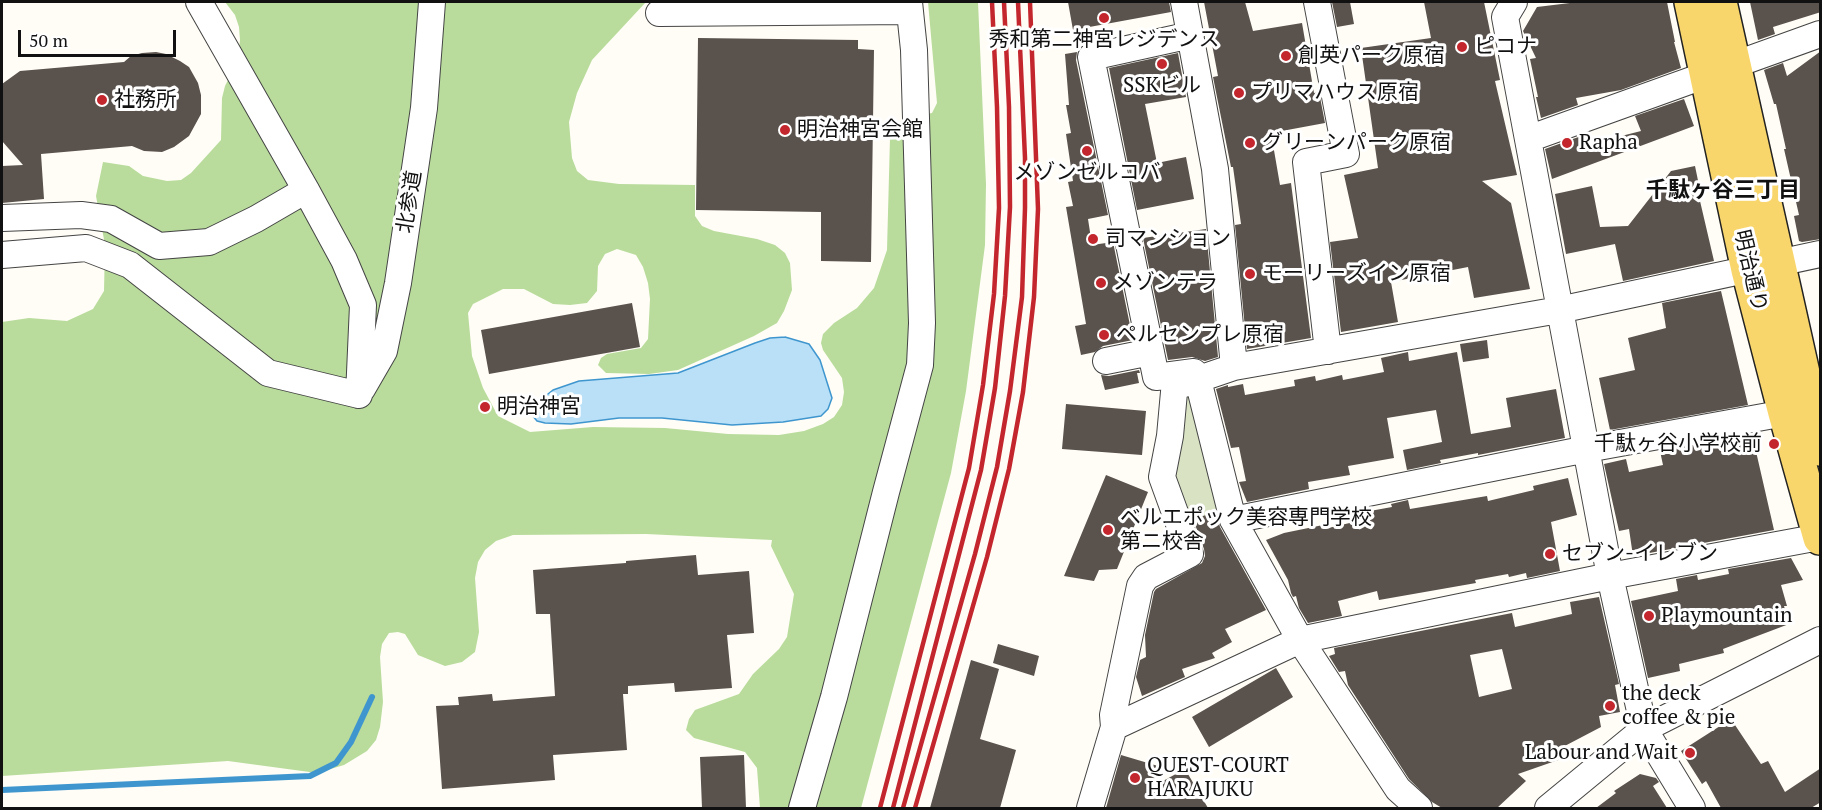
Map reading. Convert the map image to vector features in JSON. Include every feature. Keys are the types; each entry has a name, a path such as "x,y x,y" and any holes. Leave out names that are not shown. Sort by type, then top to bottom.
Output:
{"main road":[{"name":"明治通り","path":"1691,2 1721,69"},
{"name":"明治通り","path":"1720,2 1721,69 1764,267 1799,366 1821,449"},
{"name":"明治通り","path":"1799,366 1785,413 1820,538"}],"street":[{"path":"2,255 86,248 130,266 268,373 359,395 363,305 344,260 199,2"},
{"name":"北参道","path":"359,395 384,351 398,283 424,108 432,2"},
{"path":"1184,2 1215,169 1234,367"},
{"path":"1317,2 1346,154 1306,162 1328,351"},
{"path":"1514,2 1505,17 1610,576 1644,729 1692,808"},
{"path":"659,13 910,6 914,62 922,323 920,365 837,687 802,808"},
{"path":"1191,34 1091,57 1156,376 1194,372 1198,380 1233,520 1300,640 1398,789 1419,808"},
{"path":"1528,139 1821,34"},
{"path":"2,219 81,215 111,219 159,246 209,242 256,219 306,190"},
{"path":"1090,808 1114,727 1113,715 1143,581 1146,577 1190,554 1162,477 1170,436 1174,392 1178,386 1234,367 1559,310 1821,254"},
{"path":"1106,361 1151,352"},
{"path":"1233,520 1587,448 1785,413"},
{"path":"1114,727 1300,640 1610,576 1820,538"},
{"path":"1548,808 1644,729 1821,640"}],"green space":[{"name":"明治神宮","path":"225,2 646,2 592,60 577,93 569,122 572,158 577,171 588,180 619,184 695,185 695,216 702,226 714,231 757,239 775,245 785,253 790,263 792,290 784,311 777,323 754,336 678,370 649,374 606,373 598,365 601,358 607,354 641,348 648,339 650,299 643,267 636,255 617,249 605,254 598,266 597,291 587,303 553,304 524,289 503,289 473,304 468,313 472,356 483,388 498,416 530,432 593,427 665,428 728,434 779,435 804,431 823,424 834,417 842,405 844,392 842,378 823,350 821,343 823,334 834,323 857,308 874,288 887,250 890,138 900,122 910,117 932,113 937,103 928,2 978,2 986,184 985,245 966,391 951,473 861,808 760,808 757,768 745,752 694,738 686,730 695,710 739,694 753,674 779,649 787,637 794,594 771,546 772,540 646,534 513,535 496,541 485,550 478,562 475,578 479,632 475,652 462,662 445,666 418,655 405,634 389,633 382,644 380,657 383,702 376,740 367,751 344,765 317,773 228,761 2,776 2,322 29,318 67,321 93,309 104,291 105,245 96,196 103,162 129,166 143,176 167,181 181,180 191,173 221,140 222,98 234,68 240,40 235,15"},
{"path":"1195,389 1224,510 1185,522 1171,485 1182,392"}],"water":[{"path":"785,337 809,344 820,360 832,398 828,409 821,416 783,422 732,425 662,418 619,418 571,424 545,423 537,421 532,415 534,405 553,390 579,381 678,373 755,343 770,338"}],"building":[{"name":"秀和第二神宮レジデンス","path":"1068,2 1169,2 1171,12 1073,30"},
{"path":"1204,2 1245,2 1253,31 1302,23 1314,93 1319,92 1325,123 1271,133 1280,185 1291,183 1311,338 1247,349 1235,225 1241,224 1233,167 1231,167 1213,77 1218,76"},
{"path":"1332,2 1350,2 1354,24 1337,27"},
{"path":"1424,2 1484,2 1500,80 1495,81 1517,175 1482,181 1511,203 1530,289 1474,298 1468,267 1391,282 1398,322 1341,332 1330,242 1358,238 1344,175 1378,168 1361,48 1431,38"},
{"path":"1578,2 1667,2 1681,68 1621,90 1576,98 1578,105 1541,118 1530,59 1536,58 1523,31 1537,7"},
{"path":"1750,2 1821,2 1821,12 1773,27 1775,34 1758,40"},
{"name":"明治神宮会館","path":"698,38 858,40 858,49 874,50 871,262 821,261 821,212 696,210"},
{"path":"1821,51 1821,239 1802,242 1799,241 1794,216 1799,215 1784,149 1786,149 1776,104 1774,104 1764,70 1783,63 1787,76"},
{"name":"社務所","path":"156,52 166,54 189,67 198,83 201,95 201,114 189,136 174,147 162,152 144,151 132,146 41,154 44,199 2,203 2,166 23,165 2,141 2,84 20,71 124,62 131,56"},
{"path":"1077,52 1076,60 1108,215 1088,219 1092,245 1113,242 1133,340 1103,346 1095,352 1081,355 1075,326 1086,324 1066,207 1073,206 1068,182 1073,181 1066,134 1071,133 1066,105 1069,105 1065,54"},
{"path":"1178,53 1186,97 1145,104 1157,163 1186,157 1194,199 1137,210 1109,68"},
{"path":"1684,99 1694,126 1552,179 1545,149 1584,135 1586,145 1641,131 1635,116"},
{"path":"1695,166 1702,200 1700,201 1714,261 1623,281 1615,244 1566,254 1555,194 1592,186 1600,227 1628,226 1671,171"},
{"path":"1206,229 1218,357 1205,361 1192,357 1168,360 1143,238"},
{"path":"1721,291 1748,405 1610,430 1599,378 1635,370 1628,338 1666,328 1662,303"},
{"path":"632,303 640,347 489,374 481,330"},
{"path":"1487,340 1489,358 1463,362 1460,344"},
{"path":"1408,352 1409,361 1457,352 1471,434 1511,427 1506,398 1556,389 1565,438 1440,460 1441,463 1407,470 1403,450 1442,442 1436,410 1387,418 1394,458 1348,466 1350,475 1308,482 1309,489 1247,502 1239,482 1246,481 1239,447 1231,448 1216,389 1243,384 1245,395 1295,386 1294,380 1315,376 1316,381 1342,375 1343,380 1384,372 1381,358"},
{"path":"1139,370 1140,373 1137,373 1139,383 1105,390 1101,375 1109,376"},
{"path":"1066,404 1146,411 1142,455 1062,449"},
{"path":"1752,434 1774,530 1633,556 1629,529 1619,531 1604,464 1626,459 1629,472 1663,465 1660,451"},
{"name":"ベルエポック美容専門学校 第ニ校舎","path":"1106,475 1148,492 1117,569 1099,570 1094,581 1064,576"},
{"path":"1568,478 1577,515 1551,522 1560,571 1527,578 1526,573 1509,577 1508,574 1475,580 1476,583 1379,600 1377,591 1338,601 1342,616 1308,623 1266,540 1284,533 1323,525 1324,529 1371,518 1370,511 1392,507 1391,504 1408,500 1410,509 1487,496 1488,501 1534,490 1533,486"},
{"path":"1216,512 1220,527 1266,610 1225,629 1232,642 1212,653 1215,658 1182,669 1185,677 1142,696 1136,677 1140,660 1146,657 1145,635 1154,592 1202,563 1205,556 1204,549 1193,519"},
{"path":"696,555 698,575 749,571 754,633 727,635 732,688 675,692 674,683 628,686 628,694 623,694 627,750 553,755 555,780 442,789 436,706 459,705 458,697 492,694 493,701 555,696 550,614 536,614 533,570"},
{"path":"1791,558 1803,580 1781,585 1789,624 1723,649 1724,653 1679,664 1680,671 1648,678 1631,601 1678,591 1676,579 1697,575 1698,580 1729,574 1728,569"},
{"path":"1599,597 1619,684 1615,685 1620,712 1599,716 1601,727 1559,749 1561,759 1518,774 1526,781 1497,808 1442,808 1432,802 1409,779 1348,685 1345,671 1339,672 1329,656 1335,654 1334,648 1512,613 1515,627 1572,614 1570,602","holes":["1502,649 1512,689 1479,697 1470,655"]},
{"path":"998,644 1039,656 1034,676 993,663"},
{"path":"971,660 999,669 980,739 1016,750 1000,808 930,808"},
{"path":"1276,668 1293,697 1209,747 1192,717"},
{"path":"1731,719 1761,764 1768,761 1785,792 1821,768 1821,802 1811,808 1721,808 1706,781 1702,784 1681,751"},
{"path":"744,755 746,808 702,808 700,757"},
{"name":"QUEST-COURT HARAJUKU","path":"1121,755 1158,766 1152,787 1185,769 1208,808 1106,808"},
{"path":"1640,774 1656,778 1659,782 1653,786 1667,808 1596,808 1616,793 1614,791"}],"waterway":[{"path":"2,790 310,776 336,763 351,742 372,697"}],"railway":[{"path":"880,808 969,468 983,385 994,294 999,208 992,2"},
{"path":"893,808 981,470 995,388 1005,296 1010,207 1009,107 1004,2"},
{"path":"903,808 975,554 997,467 1010,391 1022,297 1025,208 1018,2"},
{"path":"915,808 987,557 1009,469 1023,392 1034,297 1038,209 1030,2"}],"place":[{"name":"秀和第二神宮レジデンス","path":"1104,18"},
{"name":"ピコナ","path":"1462,47"},
{"name":"創英パーク原宿","path":"1286,56"},
{"name":"SSKビル","path":"1162,64"},
{"name":"プリマハウス原宿","path":"1239,93"},
{"name":"社務所","path":"102,100"},
{"name":"明治神宮会館","path":"785,130"},
{"name":"グリーンパーク原宿","path":"1250,143"},
{"name":"Rapha","path":"1567,143"},
{"name":"メゾンゼルコバ","path":"1087,151"},
{"name":"司マンション","path":"1093,239"},
{"name":"モーリーズイン原宿","path":"1250,274"},
{"name":"メゾンテラ","path":"1101,283"},
{"name":"ペルセンプレ原宿","path":"1104,335"},
{"name":"明治神宮","path":"485,407"},
{"name":"千駄ヶ谷小学校前","path":"1774,444"},
{"name":"ベルエポック美容専門学校 第ニ校舎","path":"1108,530"},
{"name":"セブン-イレブン","path":"1550,554"},
{"name":"Playmountain","path":"1649,616"},
{"name":"the deck coffee & pie","path":"1610,706"},
{"name":"Labour and Wait","path":"1690,753"},
{"name":"QUEST-COURT HARAJUKU","path":"1135,778"}],"district":[{"name":"千駄ヶ谷三丁目","path":"1723,191"}]}
